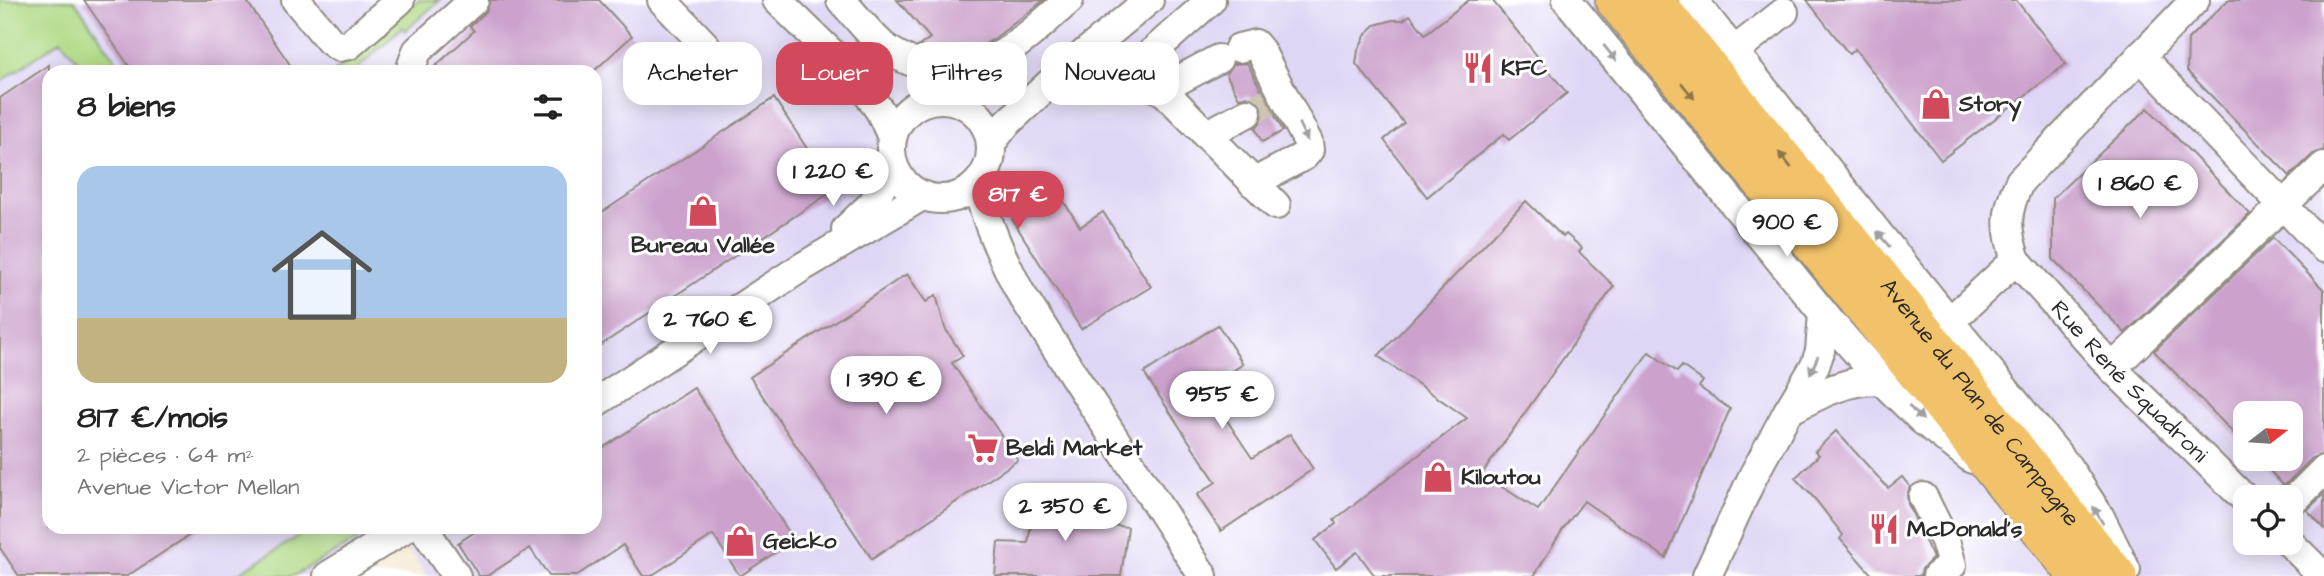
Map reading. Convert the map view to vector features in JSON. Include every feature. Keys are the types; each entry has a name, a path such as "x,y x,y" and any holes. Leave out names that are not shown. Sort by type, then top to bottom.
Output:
{"main road":[{"name":"Avenue du Plan de Campagne","path":"1614,0 2119,576"},
{"name":"Avenue du Plan de Campagne","path":"1654,0 1870,290 2004,483 2077,576"}],"street":[{"path":"296,0 330,41 339,47 349,45 400,0"},
{"path":"414,65 417,51 474,0"},
{"path":"662,0 702,42"},
{"path":"777,0 820,42"},
{"path":"841,0 880,43 897,55 936,68 974,66 1003,54 1069,0"},
{"path":"1098,42 1149,0"},
{"path":"1164,42 1211,0"},
{"path":"1567,0 1870,290 1949,321 2083,488 2101,517 2129,576"},
{"path":"1693,0 1734,51 1870,290 1881,380 1922,420 2004,483"},
{"name":"Rue René Squadroni","path":"2195,0 2020,181 2011,200 2007,219 2016,260 2112,368 2233,487"},
{"path":"1734,51 1784,12"},
{"path":"1179,80 1228,54 1255,44 1260,50 1266,103 1308,142 1309,150 1304,156 1254,183"},
{"path":"2140,56 2324,248"},
{"path":"991,143 1014,116 1041,91"},
{"path":"1206,135 1266,103"},
{"path":"876,105 892,137"},
{"path":"916,105 907,111 898,123 892,137 893,165 908,187 922,196 951,198 965,193 977,184 986,173 991,159 991,143 983,120 975,110 966,105"},
{"path":"1175,105 1276,205"},
{"path":"799,269 873,203 893,165"},
{"path":"2112,368 2324,166"},
{"path":"977,184 981,204 1002,259 1020,292"},
{"path":"602,398 799,269 922,196"},
{"path":"951,198 1020,292 1203,576"},
{"path":"1949,321 2016,260"},
{"path":"1707,576 1753,477 1815,366 1820,351 1870,290"},
{"path":"1788,411 1841,385 1881,380"},
{"path":"2303,491 2324,470"},
{"path":"1923,497 1945,541 1952,565 1937,576"},
{"path":"328,576 396,534"},
{"path":"428,534 456,576"},
{"path":"2302,555 2323,576"}],"shaded area":[{"path":"0,0 2324,0 2324,576 427,576 408,548 324,576 0,576"}],"green space":[{"path":"0,0 74,0 119,65 81,65 61,40 0,82"},
{"path":"418,0 440,0 405,31 402,27 361,65 342,65"},
{"path":"303,534 368,534 293,576 234,576"}],"building":[{"path":"84,0 246,0 290,65 128,65"},
{"path":"490,0 599,0 632,36 601,65 437,65 474,31 470,26 486,12"},
{"path":"897,0 1044,0 988,42 924,42 930,38"},
{"path":"1469,0 1492,0 1567,93 1509,140 1504,134 1427,197 1384,140 1404,123 1356,64 1358,50 1366,34 1375,25 1403,20 1410,15 1425,34"},
{"path":"1807,0 2016,0 2066,64 1941,160 1855,49 1849,54"},
{"path":"2228,0 2324,0 2324,150 2313,154 2290,176 2187,71 2188,39"},
{"path":"1247,63 1283,131 1262,142 1255,128 1264,114 1261,105 1248,96 1239,98 1226,74 1234,64"},
{"path":"42,70 42,534 191,534 127,576 19,576 0,548 0,98"},
{"path":"774,98 776,105 779,105 834,190 602,344 602,212"},
{"path":"2148,108 2250,214 2125,333 2053,259 2053,198"},
{"path":"1043,189 1057,191 1080,227 1103,212 1151,287 1081,329 1012,219 1017,206"},
{"path":"1526,201 1563,237 1566,234 1582,248 1579,252 1614,286 1482,474 1538,510 1649,352 1677,372 1682,366 1703,381 1699,387 1730,409 1666,558 1584,501 1534,576 1375,576 1357,552 1336,568 1315,540 1336,524 1334,520 1467,418 1378,356"},
{"path":"2273,238 2324,290 2324,454 2312,458 2303,467 2303,401 2233,401 2233,433 2154,351"},
{"path":"907,274 926,302 936,295 945,328 963,356 952,363 1018,460 872,559 750,377"},
{"path":"1218,325 1243,364 1206,389 1252,458 1290,434 1313,469 1221,531 1197,495 1216,482 1144,373"},
{"path":"694,388 794,540 740,576 713,535 651,576 643,576 623,545 576,576 549,576 530,548 487,576 479,576 458,543 472,534 602,534 602,448"},
{"path":"1836,431 1888,488 1902,477 1910,487 1908,504 1933,558 1922,569 1920,576 1873,576 1840,539 1843,535 1795,478 1819,455 1815,451"},
{"path":"2270,471 2299,471 2285,485"},
{"path":"1036,494 1098,500 1095,523 1128,527 1121,576 995,576 998,542 1028,543"},
{"path":"2324,494 2324,528 2307,510"}],"tunnel":[{"path":"1247,113 1268,102"}],"place":[{"name":"KFC","path":"1478,68"},
{"name":"Story","path":"1936,104"},
{"name":"Bureau Vallée","path":"703,211"},
{"name":"Beldi Market","path":"983,448"},
{"name":"Kiloutou","path":"1438,477"},
{"name":"McDonald's","path":"1884,529"},
{"name":"Geicko","path":"740,541"}]}
